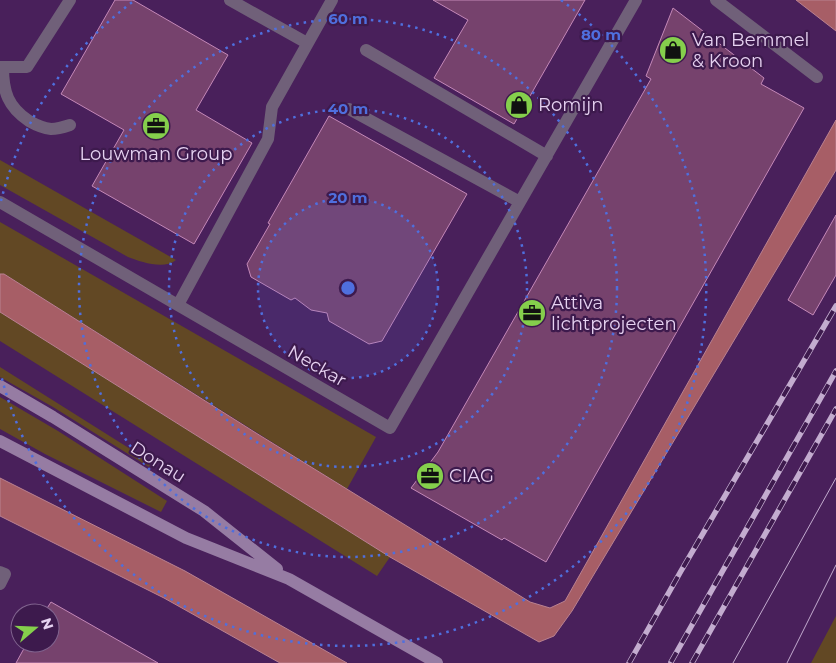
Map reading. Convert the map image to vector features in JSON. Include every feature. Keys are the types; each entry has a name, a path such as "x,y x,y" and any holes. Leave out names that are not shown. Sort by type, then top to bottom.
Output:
{"main road":[{"name":"Donau","path":"0,386 204,511 289,579"},
{"name":"Donau","path":"0,441 186,538 289,579 437,663"}],"lane":[{"path":"70,0 27,67 2,67 3,82 10,104 22,116 39,127 53,129 70,125"},
{"path":"230,0 307,43"},
{"path":"178,305 268,139 272,106 332,0"},
{"name":"Neckar","path":"0,202 390,428 636,0"},
{"path":"716,0 817,77"},
{"path":"366,50 546,156"},
{"path":"349,109 520,202"},
{"path":"0,572 5,574 0,584"}],"shaded area":[{"path":"0,0 836,0 836,663 0,663"},
{"path":"796,0 836,0 836,31"},
{"path":"836,120 836,170 572,611 554,636 539,642 390,557 0,312 0,274 4,274 256,433 530,602 550,608 565,601"},
{"path":"0,160 176,260 159,265 128,257 0,185"},
{"path":"0,222 376,437 347,489 4,274 0,274"},
{"path":"0,312 390,557 377,576 0,341"},
{"path":"0,367 151,462 149,467 53,407 0,377"},
{"path":"0,397 58,431 167,501 161,512 45,454 0,429"},
{"path":"0,478 185,571 347,663 280,663 164,598 0,516"},
{"path":"836,616 836,663 811,663"}],"building":[{"path":"115,0 133,0 228,55 196,110 252,143 194,244 92,186 124,130 61,94"},
{"path":"433,0 585,0 514,124 434,78 468,20"},
{"path":"673,8 764,78 761,84 804,108 546,562 504,538 502,540 411,488 438,452 651,79 646,76"},
{"path":"329,116 467,194 382,341 369,344 329,321 327,313 311,310 295,298 291,300 251,277 247,264 270,224 268,223"},
{"path":"836,215 836,275 813,315 788,300"},
{"path":"60,607 158,663 16,663 22,653 60,653"}],"tram line":[{"path":"733,663 836,478"},
{"path":"787,663 836,565"}],"railway":[{"path":"629,663 836,306"},
{"path":"671,662 836,371"},
{"path":"692,663 836,409"}],"place":[{"name":"Van Bemmel & Kroon","path":"673,50"},
{"name":"Romijn","path":"519,105"},
{"name":"Louwman Group","path":"156,126"},
{"name":"Attiva lichtprojecten","path":"532,313"},
{"name":"CIAG","path":"430,476"}]}
